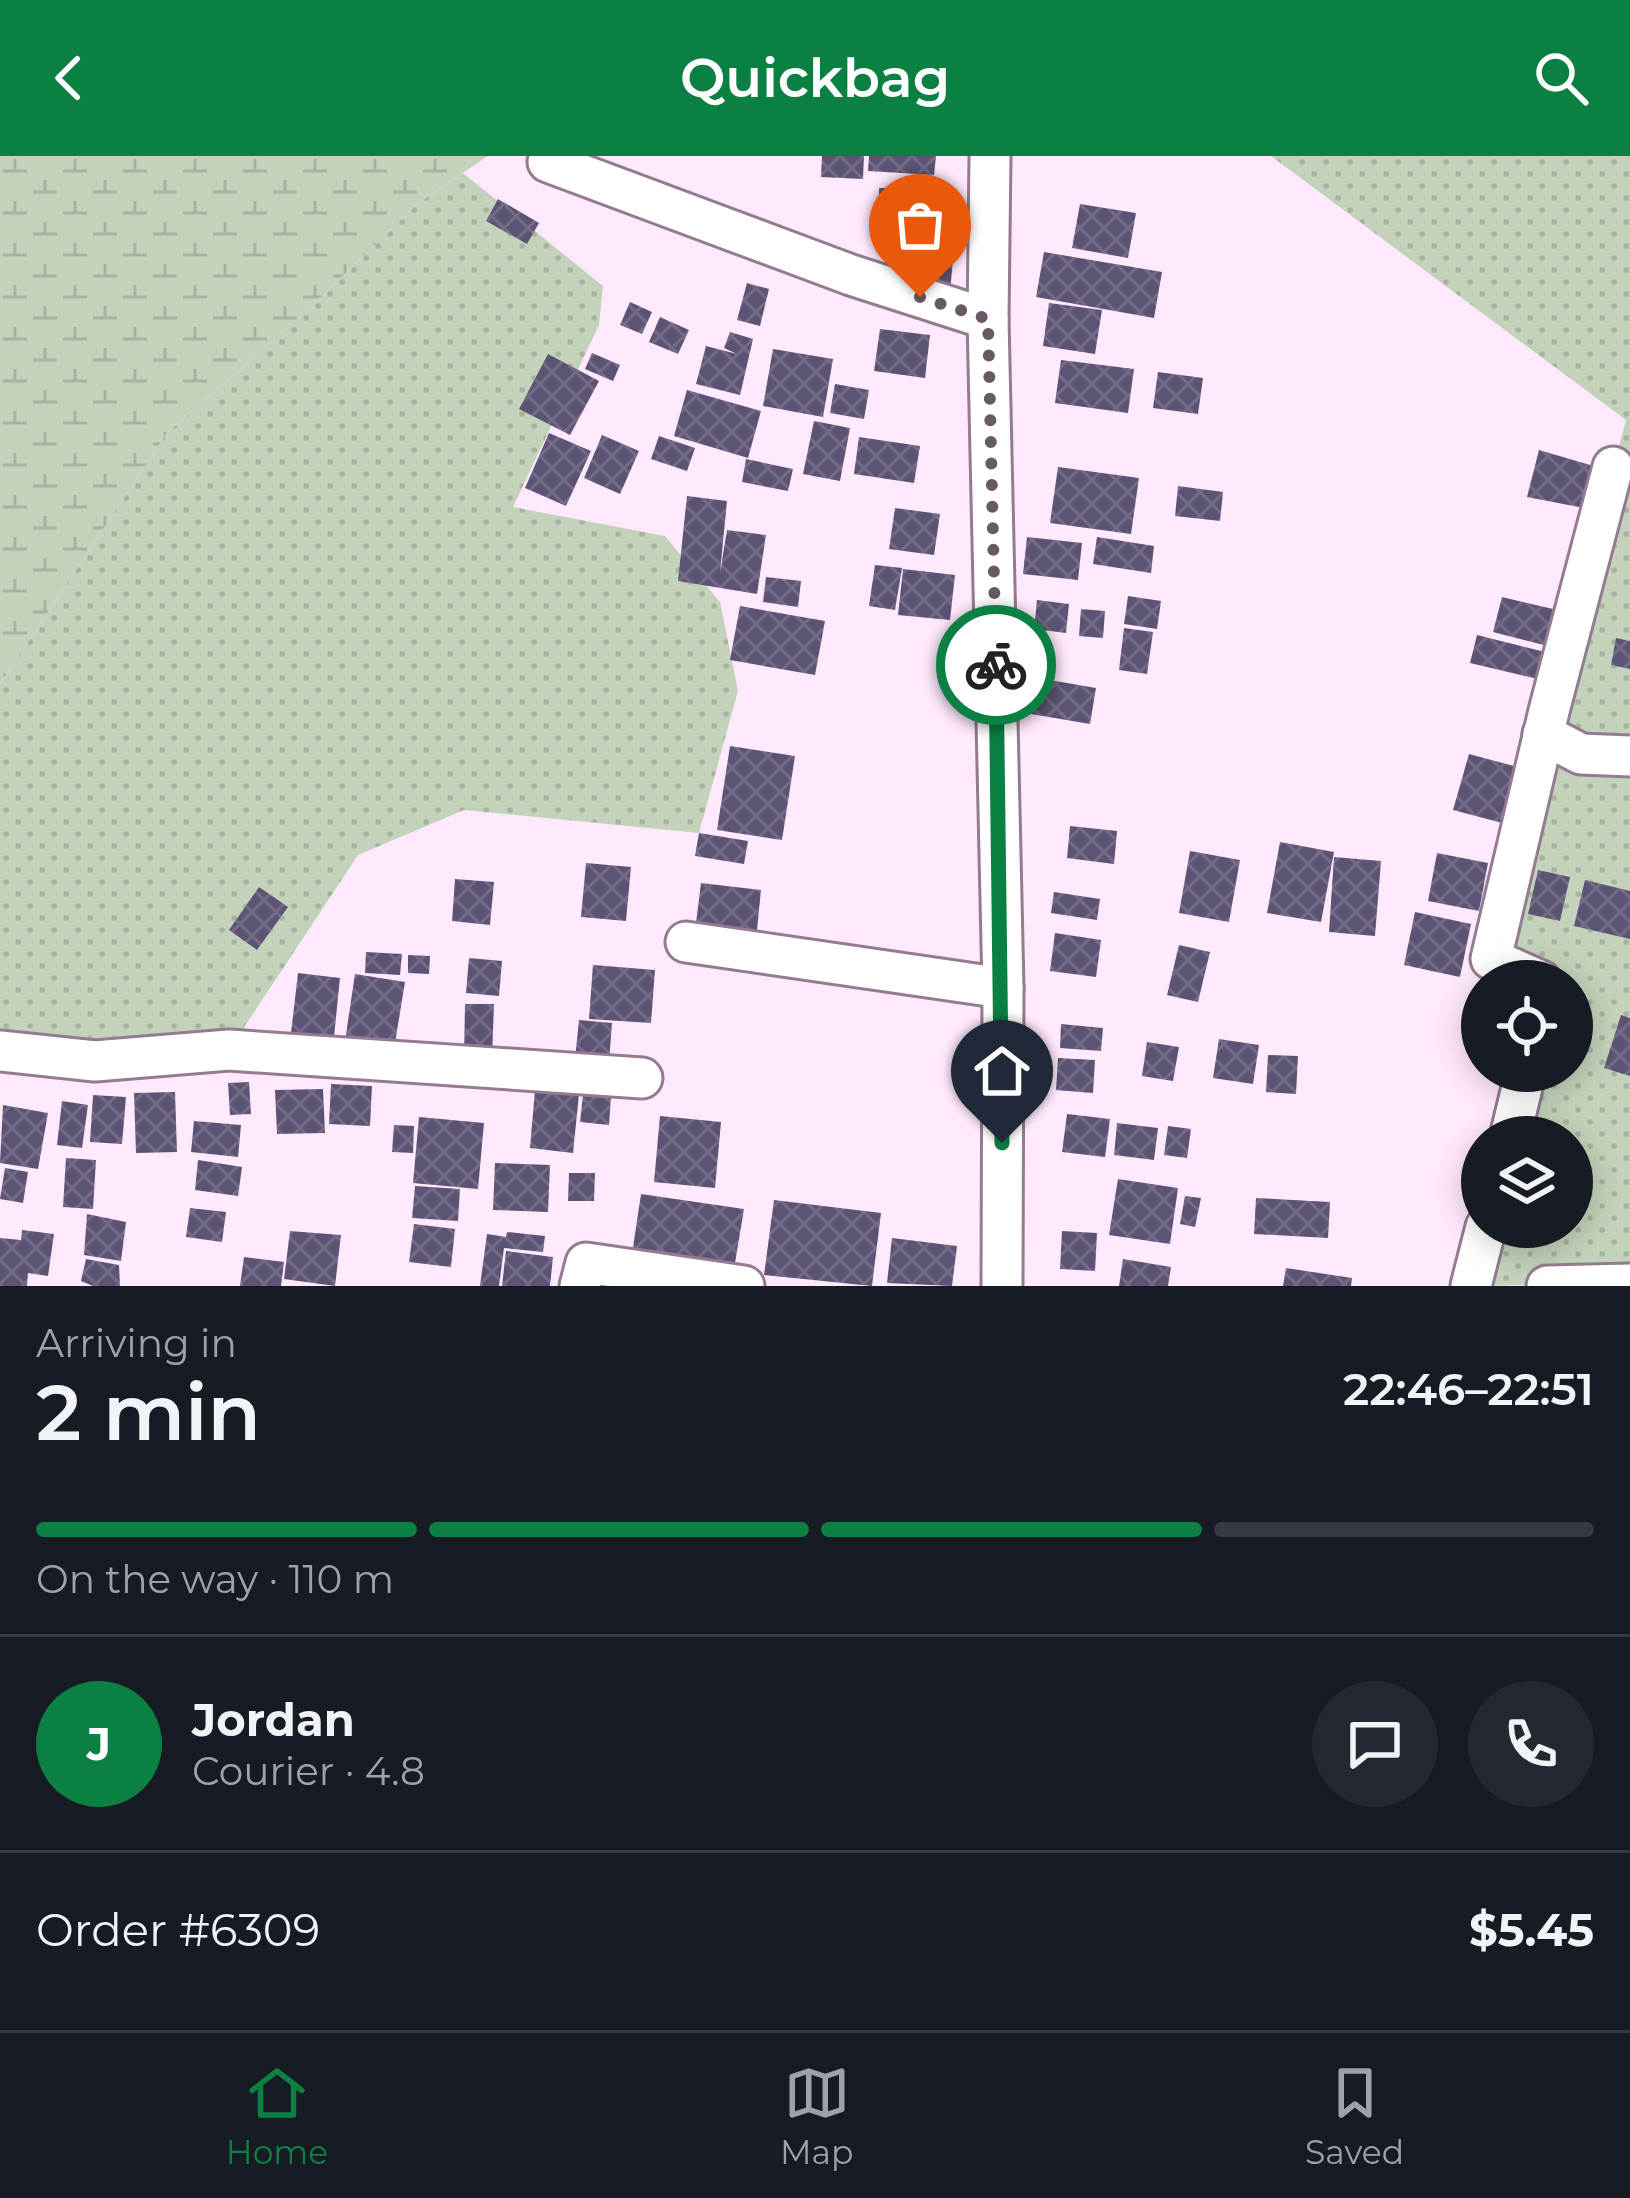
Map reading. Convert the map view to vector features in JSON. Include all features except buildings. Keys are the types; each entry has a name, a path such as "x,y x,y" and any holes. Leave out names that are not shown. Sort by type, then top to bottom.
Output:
{"street":[{"path":"991,156 988,319 1003,988 1002,1286"},
{"path":"548,163 988,319"},
{"path":"1493,960 1543,734 1612,467"},
{"path":"1543,734 1581,754 1630,756"},
{"path":"686,942 1003,988"},
{"path":"0,1052 94,1061 229,1050 642,1078"},
{"path":"1472,1286 1481,1248"},
{"path":"580,1286 586,1263 744,1286"},
{"path":"1546,1286 1630,1284"}],"green space":[{"path":"0,156 488,156 418,203 299,318 167,433 0,684"},
{"path":"1271,156 1630,156 1630,1284 1471,1286 1480,1248 1593,1248 1593,1116 1511,1116 1516,1092 1593,1092 1593,960 1491,959 1543,734 1626,420"},
{"path":"463,173 603,286 599,325 513,507 665,536 720,602 738,691 699,833 464,810 358,855 229,1050 0,1051 0,684 167,433 299,318 418,203"}],"way so far":[{"path":"920,297 988,319 996,665"}],"route":[{"path":"996,665 1002,1143"}]}
